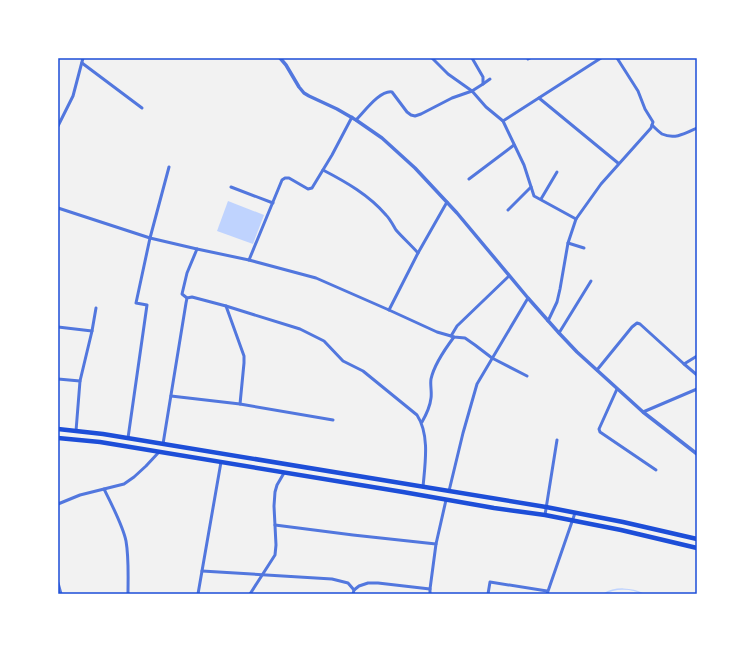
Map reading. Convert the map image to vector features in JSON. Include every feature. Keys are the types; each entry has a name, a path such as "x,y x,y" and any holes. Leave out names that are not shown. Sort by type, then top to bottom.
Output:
{"main road":[{"path":"58,429 103,434 546,507 630,523 697,539"},
{"path":"58,438 100,442 446,500 545,515 621,530 697,548"}],"street":[{"path":"58,126 73,96 84,58"},
{"path":"280,58 299,87 304,92 368,127 422,174 559,334 643,412 697,454"},
{"path":"432,58 448,74 472,91 486,107 503,121 510,133 524,166 534,196 576,219"},
{"path":"472,58 483,77 483,84"},
{"path":"503,121 601,58"},
{"path":"548,320 560,289 568,243 576,219 618,163 652,126 653,122 645,109 638,91 617,58"},
{"path":"476,64 479,61"},
{"path":"82,63 142,108"},
{"path":"356,120 375,100 388,91 392,92 408,112 415,116 452,98 472,91 490,79"},
{"path":"538,98 618,163"},
{"path":"249,260 282,180 285,178 290,178 308,189 312,188 332,155 352,117"},
{"path":"652,126 663,134 669,136 680,136 697,128"},
{"path":"469,179 514,145"},
{"path":"128,438 147,305 136,303 150,238 169,167"},
{"path":"323,170 356,188 373,202 386,215 397,231 418,252"},
{"path":"541,199 558,172"},
{"path":"231,187 273,203"},
{"path":"508,210 531,187"},
{"path":"389,310 418,252 447,202"},
{"path":"58,208 150,238 249,260 316,278 437,332 453,337 465,338 492,358 527,376"},
{"path":"568,243 584,248"},
{"path":"197,249 186,273 182,294 188,298 192,297 226,306 300,329 324,341 343,361 363,371 417,415 422,422 425,439 424,487"},
{"path":"422,422 428,412 431,400 432,379 439,359 453,337 457,326 510,276"},
{"path":"559,334 591,281"},
{"path":"163,444 188,298"},
{"path":"449,491 477,384 528,298"},
{"path":"226,306 244,356 240,404"},
{"path":"76,431 80,381 96,308"},
{"path":"597,370 632,327 637,323 640,324 697,375"},
{"path":"58,327 92,330"},
{"path":"684,364 697,356"},
{"path":"58,379 80,381"},
{"path":"617,389 599,429 600,432 656,470"},
{"path":"643,412 697,389"},
{"path":"171,396 240,404 333,420"},
{"path":"545,515 557,440"},
{"path":"58,504 80,495 124,484 134,477 159,452"},
{"path":"198,594 221,462"},
{"path":"250,594 275,554 274,492 284,473"},
{"path":"104,489 113,506 126,540 128,560 128,594"},
{"path":"430,594 436,544 446,500"},
{"path":"488,594 490,582 547,592 574,513"},
{"path":"275,525 436,544"},
{"path":"202,571 332,579 348,583 354,590"},
{"path":"58,583 61,594"},
{"path":"353,594 354,590 359,586 368,583 430,589"}],"water":[{"path":"228,201 264,215 253,244 217,231"}],"waterway":[{"path":"604,594 618,589 634,590 643,594"}]}
